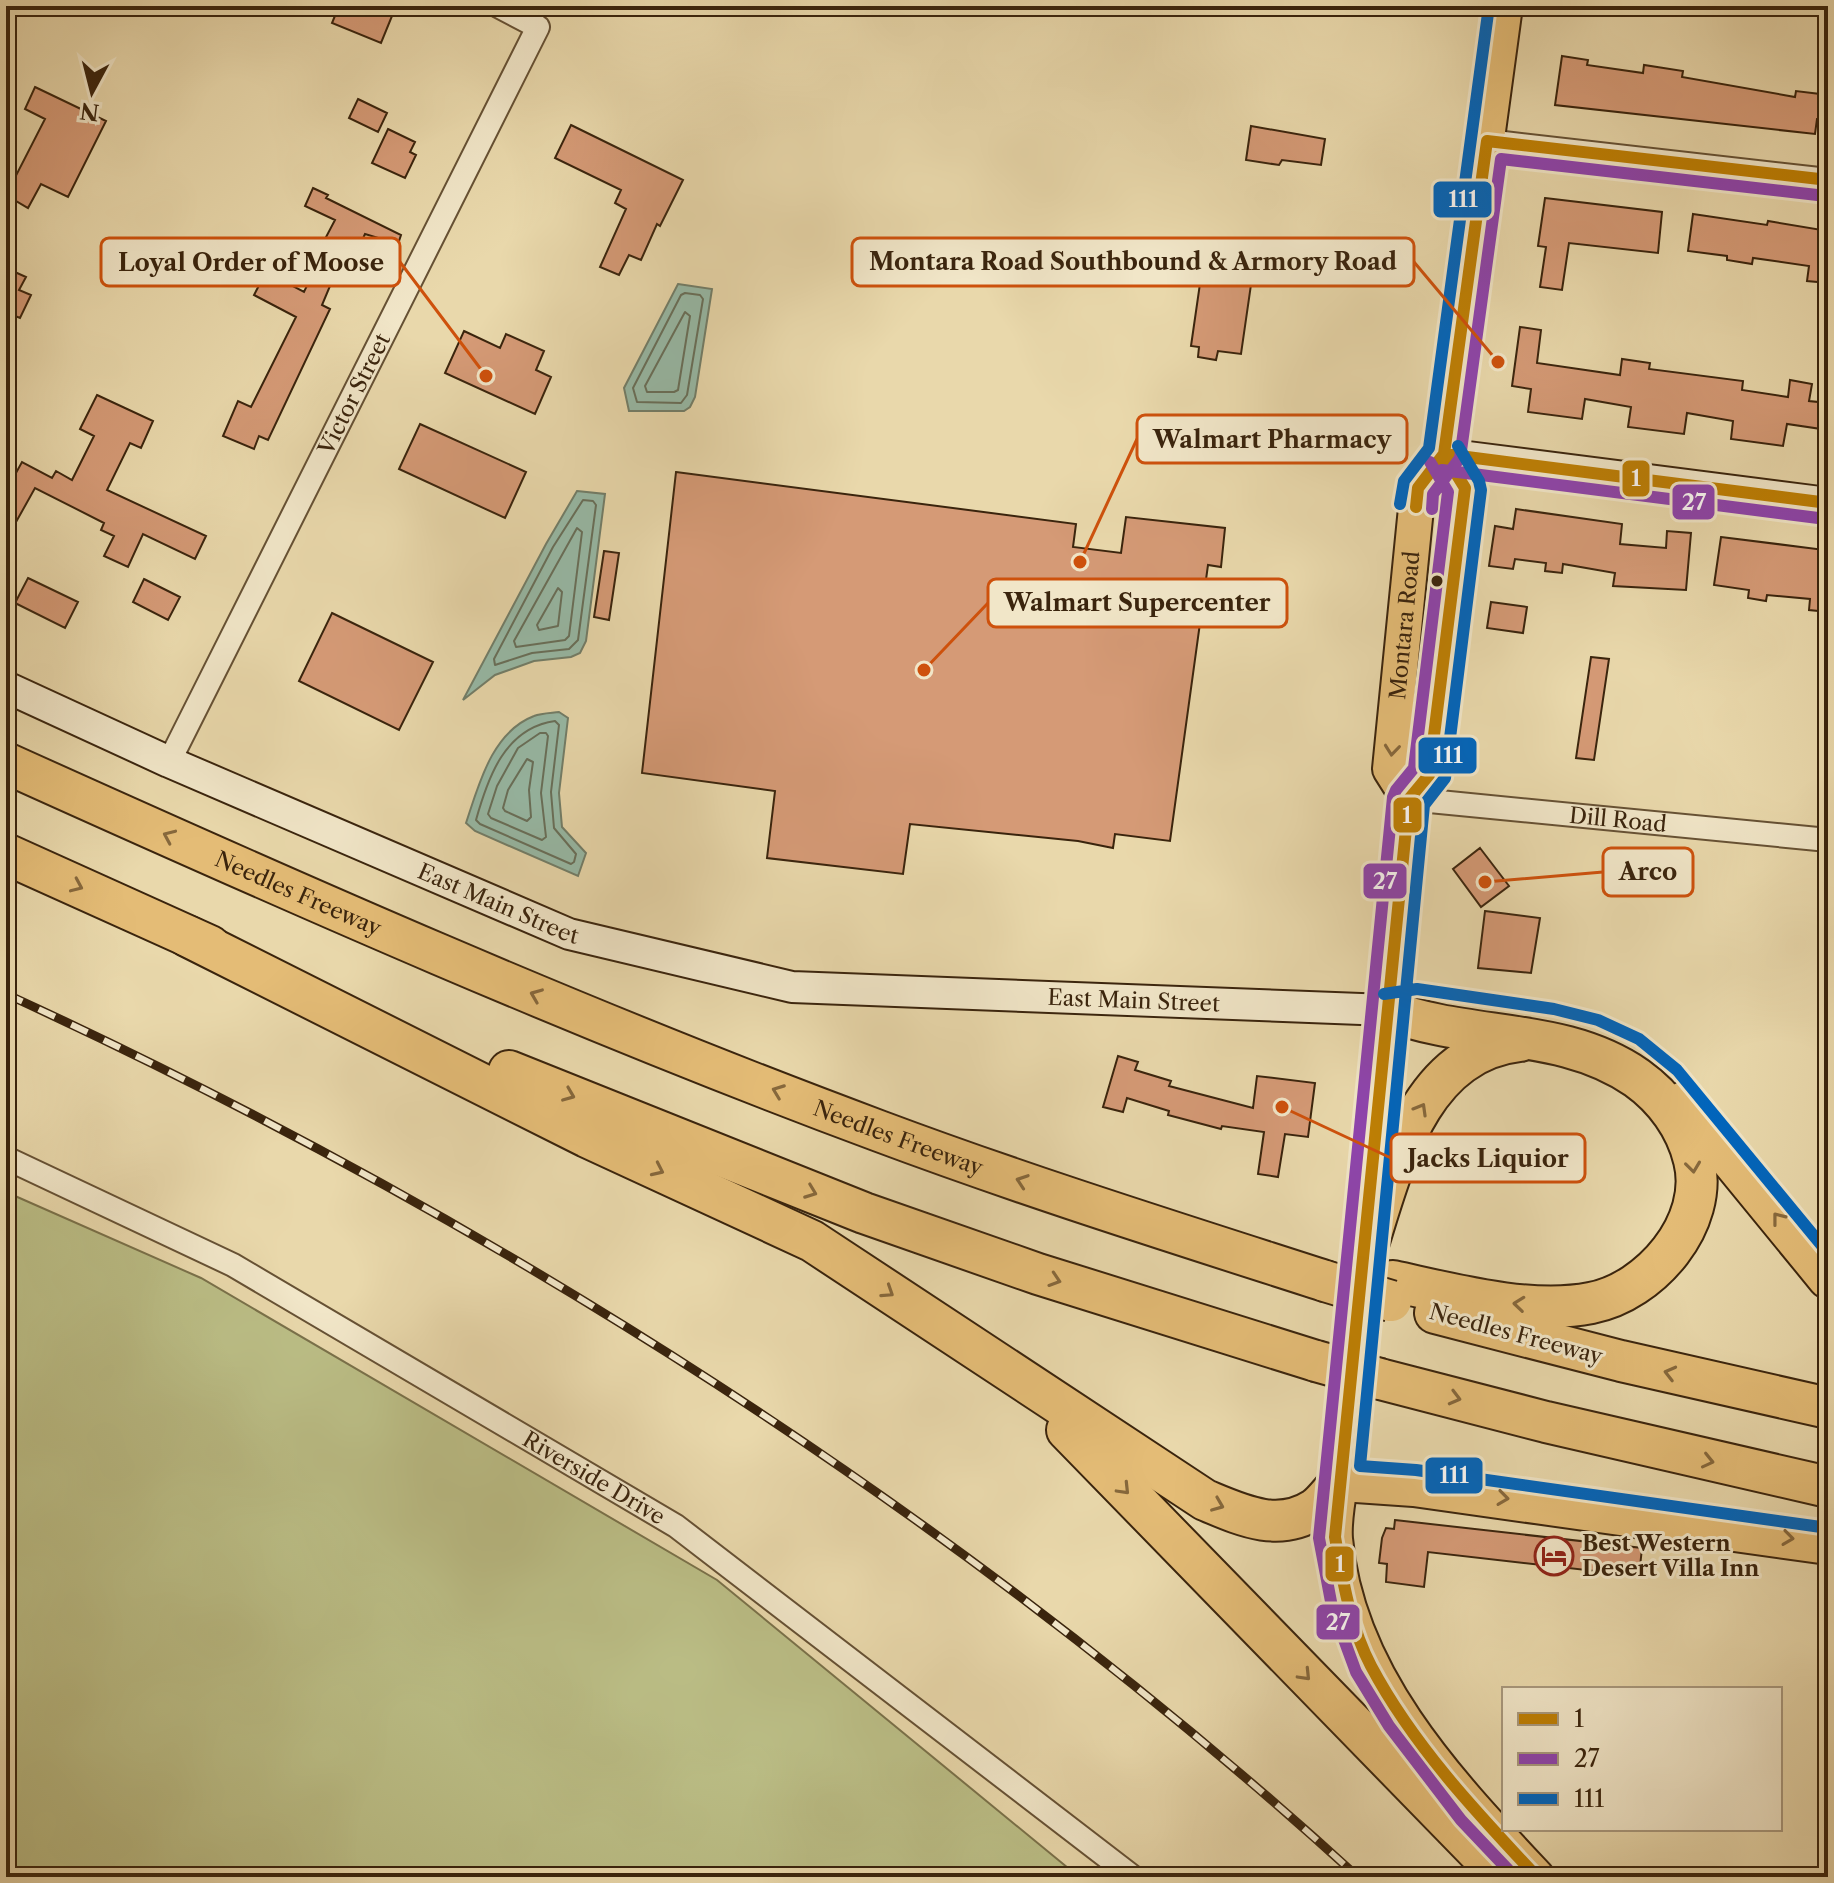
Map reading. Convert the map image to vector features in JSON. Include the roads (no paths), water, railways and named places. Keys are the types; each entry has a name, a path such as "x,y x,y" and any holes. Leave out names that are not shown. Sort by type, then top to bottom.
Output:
{"highway":[{"name":"Needles Freeway","path":"6,763 357,919 595,1019 879,1131 1095,1207 1360,1277 1621,1361 1828,1408"},
{"path":"6,854 187,936 492,1064 864,1213 1038,1274 1380,1379 1561,1426 1828,1487"},
{"path":"187,936 587,1137 812,1241 1205,1500 1253,1520 1288,1520 1316,1508 1342,1481 1414,1486 1828,1544"},
{"path":"1387,1010 1416,1005 1552,1025 1593,1035 1631,1053 1665,1080 1828,1278"},
{"path":"1387,1010 1418,1022 1536,1039 1569,1046 1605,1059 1638,1078 1665,1103 1684,1129 1695,1163 1695,1197 1684,1229 1666,1259 1640,1282 1593,1303 1558,1307 1515,1304 1360,1277 1400,1148 1434,1089 1460,1063 1482,1050 1508,1042 1536,1039"},
{"path":"1011,1373 1486,1860 1520,1877"}],"main road":[{"name":"Montara Road","path":"1409,799 1390,769 1418,488 1444,454 1505,6"},
{"name":"Montara Road","path":"1387,1010 1409,799 1429,775 1465,488 1444,454"},
{"path":"1387,1010 1335,1537 1347,1603 1370,1664 1402,1716 1448,1777 1474,1810 1537,1877"}],"street":[{"name":"Victor Street","path":"169,762 538,27 498,6"},
{"path":"1487,141 1828,180"},
{"path":"1444,454 1828,503"},
{"name":"East Main Street","path":"6,687 169,762 569,934 792,987 1387,1010"},
{"name":"Dill Road","path":"1409,799 1828,840"},
{"name":"Riverside Drive","path":"6,1158 233,1265 676,1526 1133,1877"}],"water":[{"path":"678,284 712,289 695,397 684,411 629,411 624,388"},
{"path":"577,491 605,494 586,641 580,653 534,661 495,675 463,700 546,544"},
{"path":"559,712 568,718 559,793 562,827 586,853 578,876 475,831 466,823 489,761 507,734 534,716"}],"railway":[{"path":"6,994 187,1081 367,1175 543,1276 716,1384 884,1498 1048,1618 1206,1745 1358,1877"}],"place":[{"name":"Montara Road Southbound & Armory Road","path":"1498,362"},
{"name":"Loyal Order of Moose","path":"486,376"},
{"name":"Walmart Pharmacy","path":"1080,562"},
{"name":"Walmart Supercenter","path":"924,670"},
{"name":"Arco","path":"1485,882"},
{"name":"Jacks Liquior","path":"1282,1107"},
{"name":"Best Western Desert Villa Inn","path":"1554,1556"}]}
